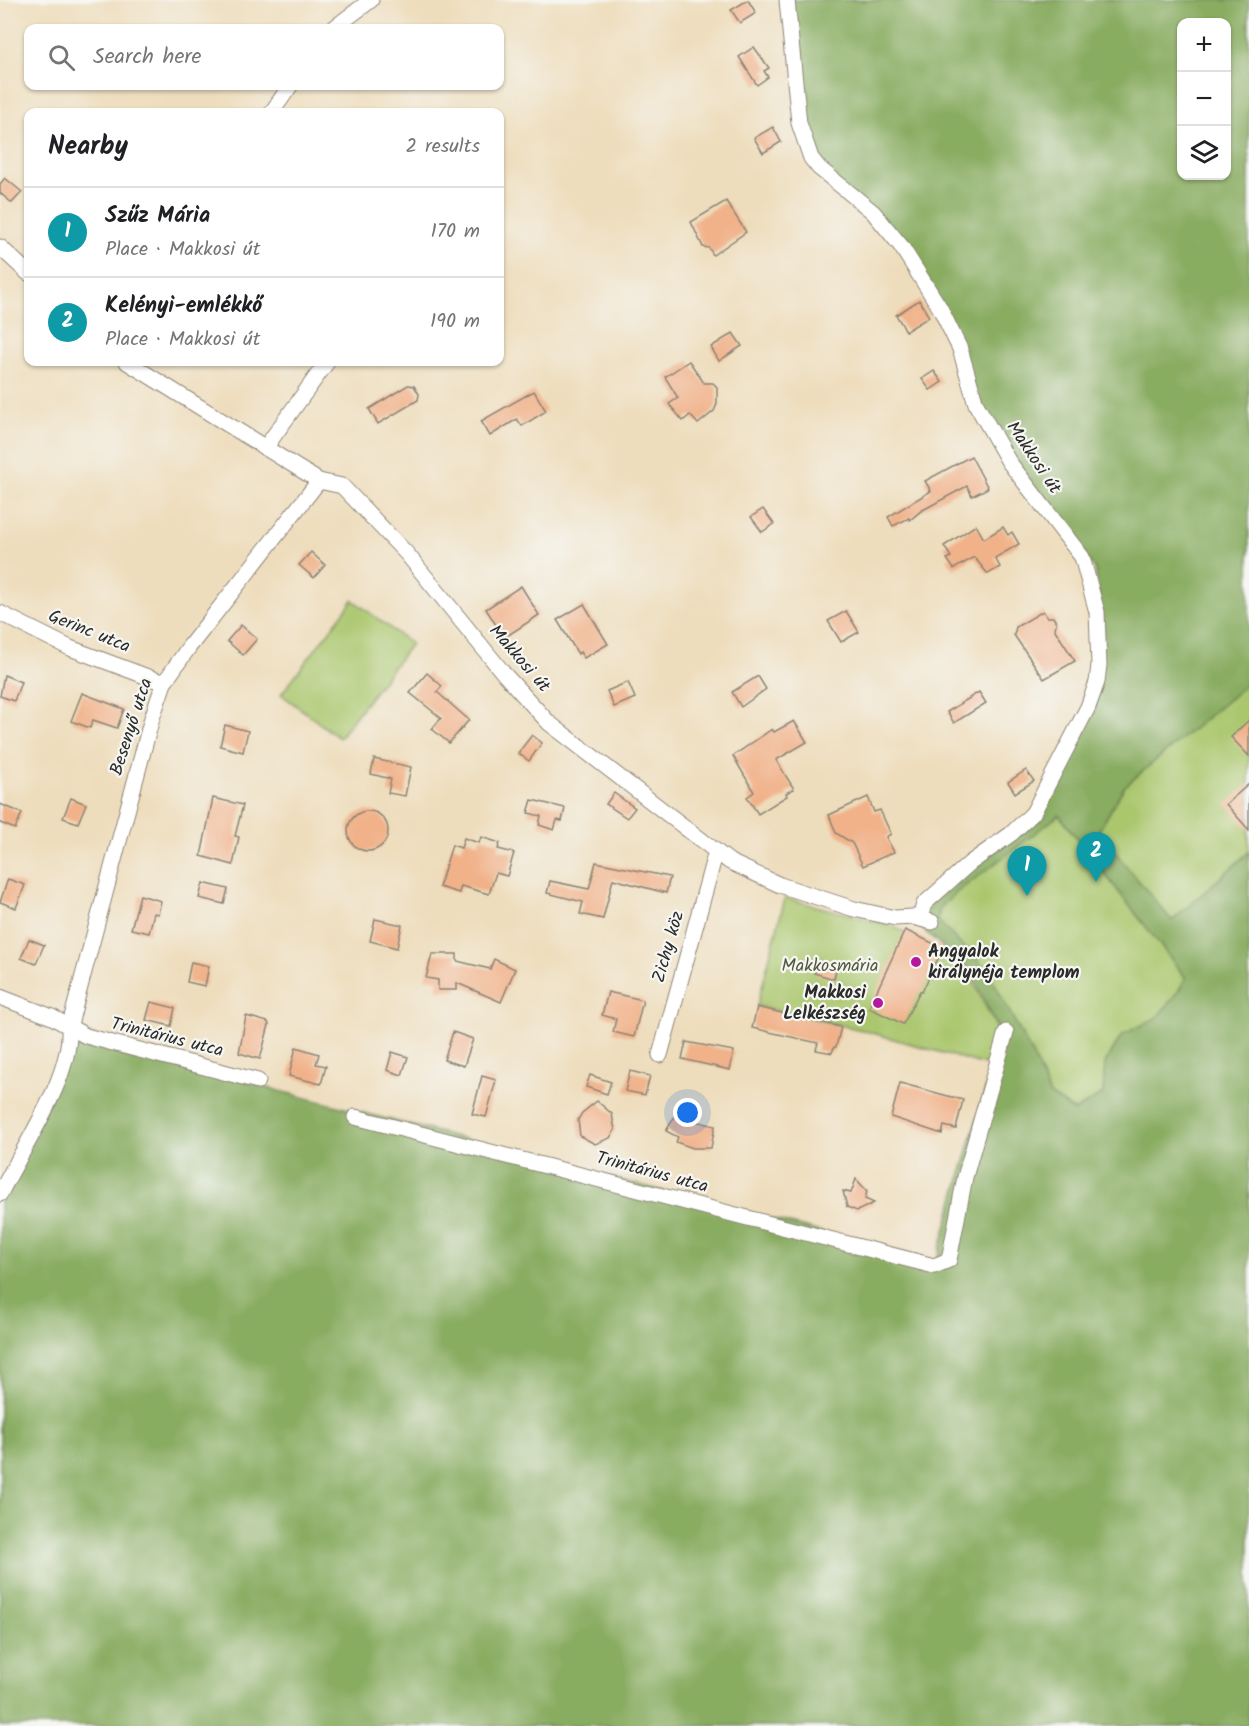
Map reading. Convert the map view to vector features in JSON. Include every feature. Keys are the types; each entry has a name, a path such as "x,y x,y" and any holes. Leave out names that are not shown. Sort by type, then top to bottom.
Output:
{"street":[{"path":"339,24 371,0"},
{"name":"Makkosi út","path":"133,366 319,481 342,486 399,546 504,675 549,723 730,862 795,890 895,918 926,920 924,904 970,864 1011,834 1033,813 1088,707 1096,682 1099,665 1097,612 1082,557 1009,462 981,414 960,350 940,308 901,246 873,212 819,168 811,158 799,123 787,0"},
{"path":"275,108 287,90"},
{"path":"0,247 24,269"},
{"path":"264,448 324,366"},
{"name":"Besenyő utca","path":"0,1194 60,1078 70,1041 69,1028 152,718 164,683 189,647 319,481"},
{"name":"Gerinc utca","path":"0,613 70,648 164,683"},
{"name":"Zichy köz","path":"660,1055 716,850"},
{"name":"Trinitárius utca","path":"0,997 52,1017 69,1028 97,1040 258,1081"},
{"name":"Trinitárius utca","path":"355,1117 940,1266 949,1260 965,1177 1006,1032"}],"green space":[{"path":"790,0 1249,0 1249,682 1124,787 1098,832 1172,921 1249,852 1249,1726 0,1726 0,1194 52,1095 69,1028 257,1085 936,1262 1001,1035 970,970 915,923 920,903 1034,822 1093,709 1104,632 1095,569 1016,465 981,404 913,258 815,159 803,128","holes":["1059,815 1186,978 1176,995 1156,1018 1122,1035 1105,1063 1103,1094 1074,1111 1050,1095 1033,1056 990,975 971,951 963,947 937,920 940,908 956,893"]},
{"path":"353,600 411,644 339,738 281,694"},
{"path":"1249,682 1249,852 1172,921 1098,832 1124,787"},
{"path":"1059,815 1186,978 1176,995 1156,1018 1122,1035 1105,1063 1103,1094 1075,1111 1050,1095 1033,1056 990,975 971,951 963,947 937,920 940,908 956,893"},
{"name":"Makkosmária","path":"785,898 889,925 960,956 1001,1037 992,1067 862,1030 757,1006"}],"building":[{"path":"748,0 756,13 740,23 731,10"},
{"path":"754,47 769,68 764,71 768,77 757,85 739,57"},
{"path":"773,127 781,142 763,153 754,138"},
{"path":"5,178 22,192 12,203 0,193 0,184"},
{"path":"726,201 746,232 713,255 709,248 703,247 691,222"},
{"path":"919,300 929,317 906,331 896,315"},
{"path":"733,333 742,346 719,361 711,347"},
{"path":"689,361 704,383 713,383 717,387 717,404 714,411 698,424 690,415 683,421 669,404 678,398 665,377"},
{"path":"934,371 942,382 930,390 922,379"},
{"path":"408,385 414,386 419,394 418,400 378,424 369,409"},
{"path":"534,391 546,411 522,426 517,419 490,436 481,421"},
{"path":"971,456 988,488 972,496 967,486 921,511 910,520 909,518 893,526 888,517 931,491 925,481"},
{"path":"763,509 774,524 762,532 751,517"},
{"path":"976,525 984,539 1003,527 1008,535 1012,532 1019,544 995,558 1000,567 988,574 974,557 954,569 947,559 951,557 944,546"},
{"path":"311,552 325,565 314,578 299,565"},
{"path":"521,586 539,615 504,638 486,609"},
{"path":"584,604 608,644 584,658 580,652 578,654 557,620"},
{"path":"846,611 859,632 841,642 828,621"},
{"path":"1043,611 1047,617 1053,617 1056,622 1055,630 1075,661 1044,679 1014,635 1016,627"},
{"path":"241,625 257,639 243,655 227,641"},
{"path":"427,673 442,686 437,692 469,720 449,743 432,729 441,718 410,693"},
{"path":"4,675 21,682 14,701 0,696"},
{"path":"758,676 766,689 741,707 732,692"},
{"path":"628,682 635,698 614,707 607,691"},
{"path":"979,692 986,703 954,723 947,712"},
{"path":"82,693 124,709 117,728 93,720 90,728 71,721"},
{"path":"1249,720 1249,756 1231,737"},
{"path":"794,721 807,742 776,760 794,789 758,814 747,797 754,792 733,756 772,729 774,732"},
{"path":"225,725 248,731 243,752 220,746"},
{"path":"532,735 542,743 529,761 518,753"},
{"path":"374,759 411,767 405,796 388,793 391,779 371,774"},
{"path":"1026,770 1034,781 1015,793 1008,782"},
{"path":"1249,784 1249,830 1226,804"},
{"path":"614,793 635,808 627,818 606,804"},
{"path":"868,797 874,812 880,810 891,834 886,837 894,852 863,866 852,843 836,833 829,815"},
{"path":"71,798 86,804 78,823 63,818"},
{"path":"213,798 243,805 235,836 239,837 233,865 201,856"},
{"path":"532,800 565,808 562,821 557,820 554,830 539,825 541,816 528,813"},
{"path":"0,804 22,813 15,829 0,823"},
{"path":"368,811 376,812 382,817 387,823 387,839 382,845 376,850 368,851 360,850 354,845 349,839 348,831 349,823 354,817 360,812"},
{"path":"481,837 500,843 498,849 514,853 507,876 496,873 489,894 461,886 459,893 439,887 452,845 461,848 464,838 479,843"},
{"path":"596,862 670,877 666,893 613,879 603,919 580,914 583,902 547,893 550,881 589,889"},
{"path":"8,879 25,885 16,908 0,902"},
{"path":"203,883 228,889 224,904 199,898"},
{"path":"140,895 161,901 158,914 154,913 149,933 131,929"},
{"path":"375,919 402,925 397,948 370,941"},
{"name":"Angyalok királynéja templom","path":"905,930 943,948 922,992 920,991 903,1024 869,1008"},
{"path":"29,939 44,945 36,964 21,958"},
{"path":"432,954 457,954 457,961 490,969 494,959 515,969 501,1002 457,983 457,990 438,990 438,980 426,978"},
{"path":"818,961 837,966 834,979 814,973"},
{"path":"191,962 209,966 205,986 187,982"},
{"path":"608,992 643,1000 634,1037 613,1032 616,1019 602,1015"},
{"path":"151,1002 175,1008 171,1026 146,1020"},
{"path":"757,1007 841,1027 836,1047 832,1053 816,1050 818,1043 752,1028"},
{"path":"246,1016 268,1022 269,1025 260,1059 239,1053"},
{"path":"453,1032 473,1039 464,1066 444,1060"},
{"path":"686,1042 734,1051 730,1070 682,1059"},
{"path":"296,1047 319,1054 316,1064 326,1066 321,1084 289,1076"},
{"path":"392,1052 408,1057 402,1075 387,1070"},
{"path":"630,1071 650,1076 645,1095 625,1091"},
{"path":"590,1075 611,1082 607,1094 586,1087"},
{"path":"482,1076 496,1080 486,1117 472,1114"},
{"path":"900,1083 963,1100 956,1129 944,1126 942,1134 891,1117"},
{"path":"597,1101 612,1114 615,1130 610,1138 595,1144 580,1136 578,1120 582,1113"},
{"path":"675,1116 690,1123 691,1120 715,1126 711,1148 693,1148 676,1142 678,1137 666,1131"},
{"path":"856,1179 867,1191 865,1199 874,1203 857,1211 847,1207 843,1191 851,1193"}],"place":[{"name":"Kelényi-emlékkő","path":"1096,882"},
{"name":"Szűz Mária","path":"1027,896"},
{"name":"Angyalok királynéja templom","path":"916,962"},
{"name":"Makkosi Lelkészség","path":"878,1003"}]}
